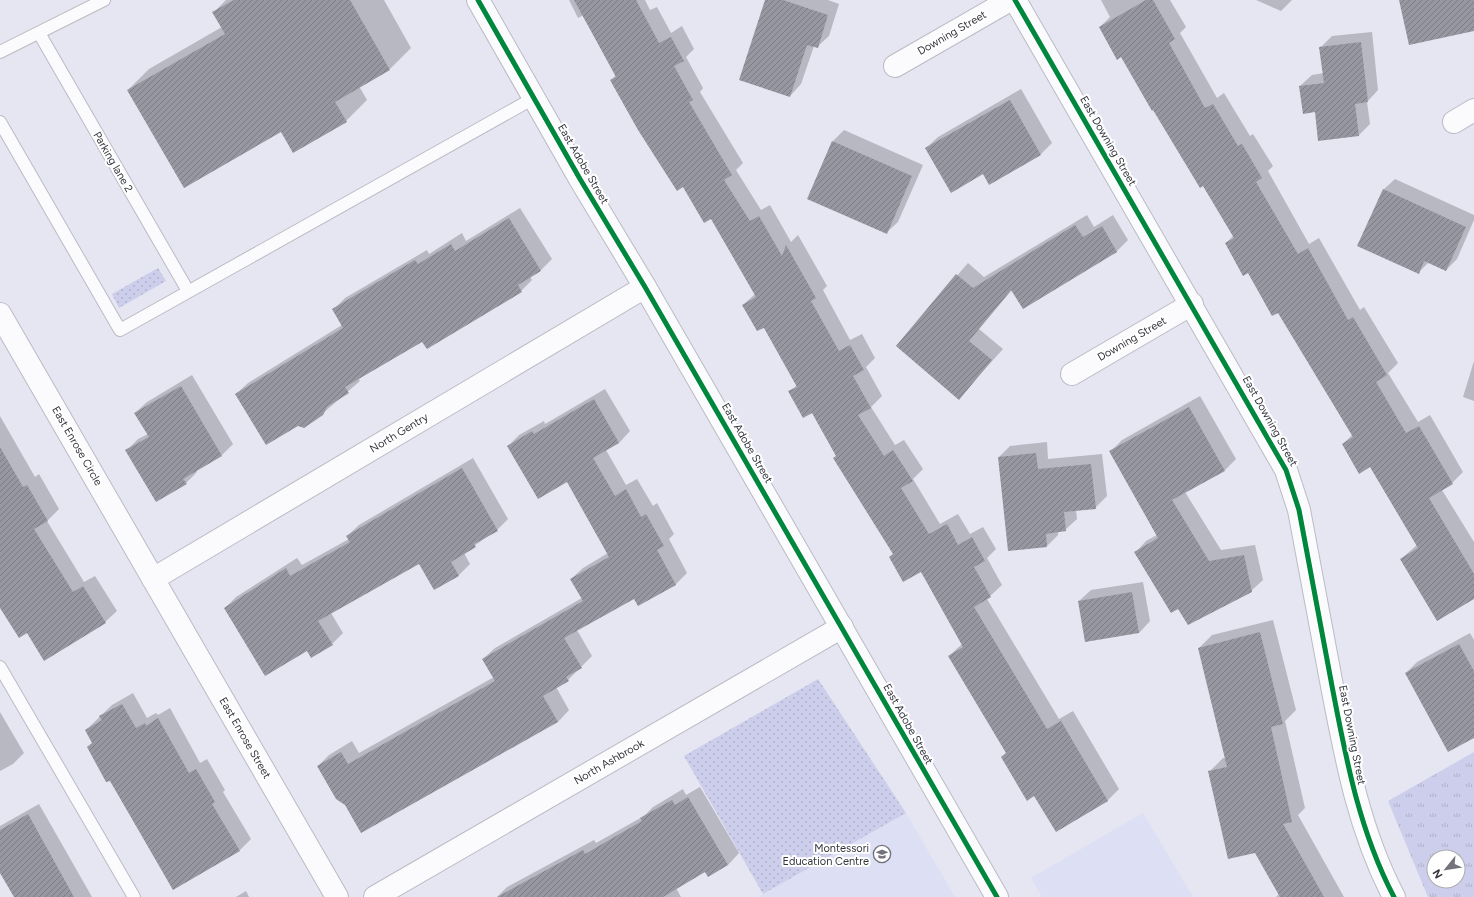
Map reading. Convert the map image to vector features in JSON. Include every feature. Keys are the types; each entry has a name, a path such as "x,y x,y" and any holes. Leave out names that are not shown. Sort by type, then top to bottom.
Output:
{"street":[{"name":"East Adobe Street","path":"478,0 997,897"},
{"name":"Downing Street","path":"895,66 1010,0"},
{"name":"East Downing Street","path":"1015,0 1277,451 1294,491 1348,773 1367,837 1380,869 1394,897"},
{"path":"1454,122 1474,110"},
{"name":"North Gentry","path":"153,579 645,287"},
{"name":"Downing Street","path":"1072,374 1192,304"},
{"name":"East Enrose Circle","path":"0,314 153,579"},
{"name":"East Enrose Street","path":"153,579 337,897"},
{"name":"North Ashbrook","path":"375,897 842,627"}],"lane":[{"path":"0,52 104,0"},
{"name":"Parking lane 2","path":"39,33 188,291"},
{"path":"0,122 120,330 534,98"},
{"path":"0,667 134,897"}],"shaded area":[{"name":"Montessori Education Centre","path":"906,813 955,897 758,897"},
{"path":"1143,813 1193,897 1042,897 1031,878"}],"green space":[{"path":"158,268 166,281 119,308 112,294"},
{"path":"818,679 906,813 763,894 684,756"},
{"path":"1474,752 1474,897 1428,897 1388,801"}],"building":[{"path":"234,0 350,0 390,70 335,102 347,122 293,153 281,132 184,188 127,90 225,34 212,12"},
{"path":"574,0 636,0 659,43 671,37 684,61 674,66 693,100 689,102 732,175 724,180 750,221 759,216 782,256 786,245 816,298 811,301 839,351 850,345 864,370 853,376 871,408 858,415 884,456 893,450 913,481 901,488 929,534 947,524 958,545 972,537 985,561 974,567 991,597 974,607 1047,729 1061,721 1108,801 1056,832 1034,796 1027,801 1001,757 1006,753 948,656 963,647 921,572 903,582 889,557 893,554 833,458 836,456 812,413 803,418 788,391 797,387 764,328 757,331 742,305 756,297 711,219 704,223 683,187 677,191 638,130 610,80 616,77"},
{"path":"765,0 783,0 828,15 818,48 807,45 790,97 739,80"},
{"path":"1146,0 1153,0 1175,39 1169,43 1205,108 1213,104 1238,146 1242,144 1262,178 1256,182 1298,254 1308,248 1348,320 1353,317 1387,375 1376,382 1406,433 1419,426 1453,484 1429,498 1474,574 1474,599 1437,621 1400,559 1418,548 1370,467 1359,474 1342,444 1353,437 1278,313 1272,316 1248,273 1243,276 1225,243 1234,238 1203,186 1200,188 1153,110 1152,111 1121,57 1117,60 1099,27"},
{"path":"1399,0 1474,0 1474,31 1409,45"},
{"path":"1361,42 1368,102 1355,104 1359,136 1318,141 1315,112 1303,114 1299,86 1324,83 1319,47"},
{"path":"1010,100 1041,155 989,185 983,174 951,193 925,148"},
{"path":"832,141 912,176 887,234 807,199"},
{"path":"1383,189 1466,227 1446,271 1424,261 1419,274 1357,246"},
{"path":"509,218 541,271 518,285 522,292 427,349 422,342 345,387 349,393 327,407 323,415 304,428 298,426 266,445 235,394 343,328 332,309 415,260 418,264 451,244 455,251"},
{"path":"1075,225 1083,237 1102,226 1117,252 1023,309 1011,290 969,341 992,360 959,400 896,346 956,274 973,288"},
{"path":"181,386 222,456 183,479 187,484 156,502 125,450 149,437 134,413"},
{"path":"594,399 619,443 593,458 615,496 626,489 641,517 646,514 664,546 657,550 676,585 638,606 634,599 564,638 582,668 566,677 569,681 543,696 558,722 361,833 345,805 336,799 317,766 341,752 348,764 495,681 482,659 583,601 570,579 609,557 567,482 538,499 507,446 532,431 534,434"},
{"path":"1189,407 1225,471 1172,500 1209,561 1244,555 1252,592 1188,625 1178,609 1171,613 1134,552 1158,538 1109,451"},
{"path":"0,447 23,487 27,485 48,521 34,529 73,592 83,586 106,623 44,661 27,633 19,638 0,608"},
{"path":"1036,453 1038,469 1091,464 1096,509 1064,512 1066,531 1046,534 1047,547 1008,551 998,457"},
{"path":"462,468 498,531 474,544 476,547 451,562 459,576 434,590 419,564 318,621 333,645 311,658 307,651 265,676 224,608 286,568 290,576 350,542 346,536"},
{"path":"1132,592 1139,633 1085,642 1078,601"},
{"path":"1260,632 1283,724 1271,727 1292,822 1283,824 1324,897 1280,897 1255,853 1228,859 1208,771 1227,767 1198,648"},
{"path":"1459,644 1474,671 1474,738 1448,752 1405,673"},
{"path":"122,704 136,728 145,723 146,726 158,718 189,773 196,769 215,802 212,804 240,851 173,890 110,781 106,782 87,747 92,743 85,730 102,720 99,716"},
{"path":"688,797 728,865 708,877 705,872 663,897 497,897 583,850 585,854 642,821 640,818 672,800 675,805"},
{"path":"28,814 74,897 14,897 0,873 0,830"}],"cycle path":[{"path":"478,0 580,179 645,287 997,897"},
{"path":"1015,0 1286,470 1299,510 1337,713 1355,794 1372,846 1394,897"}],"place":[{"name":"Montessori Education Centre","path":"882,854"}]}
